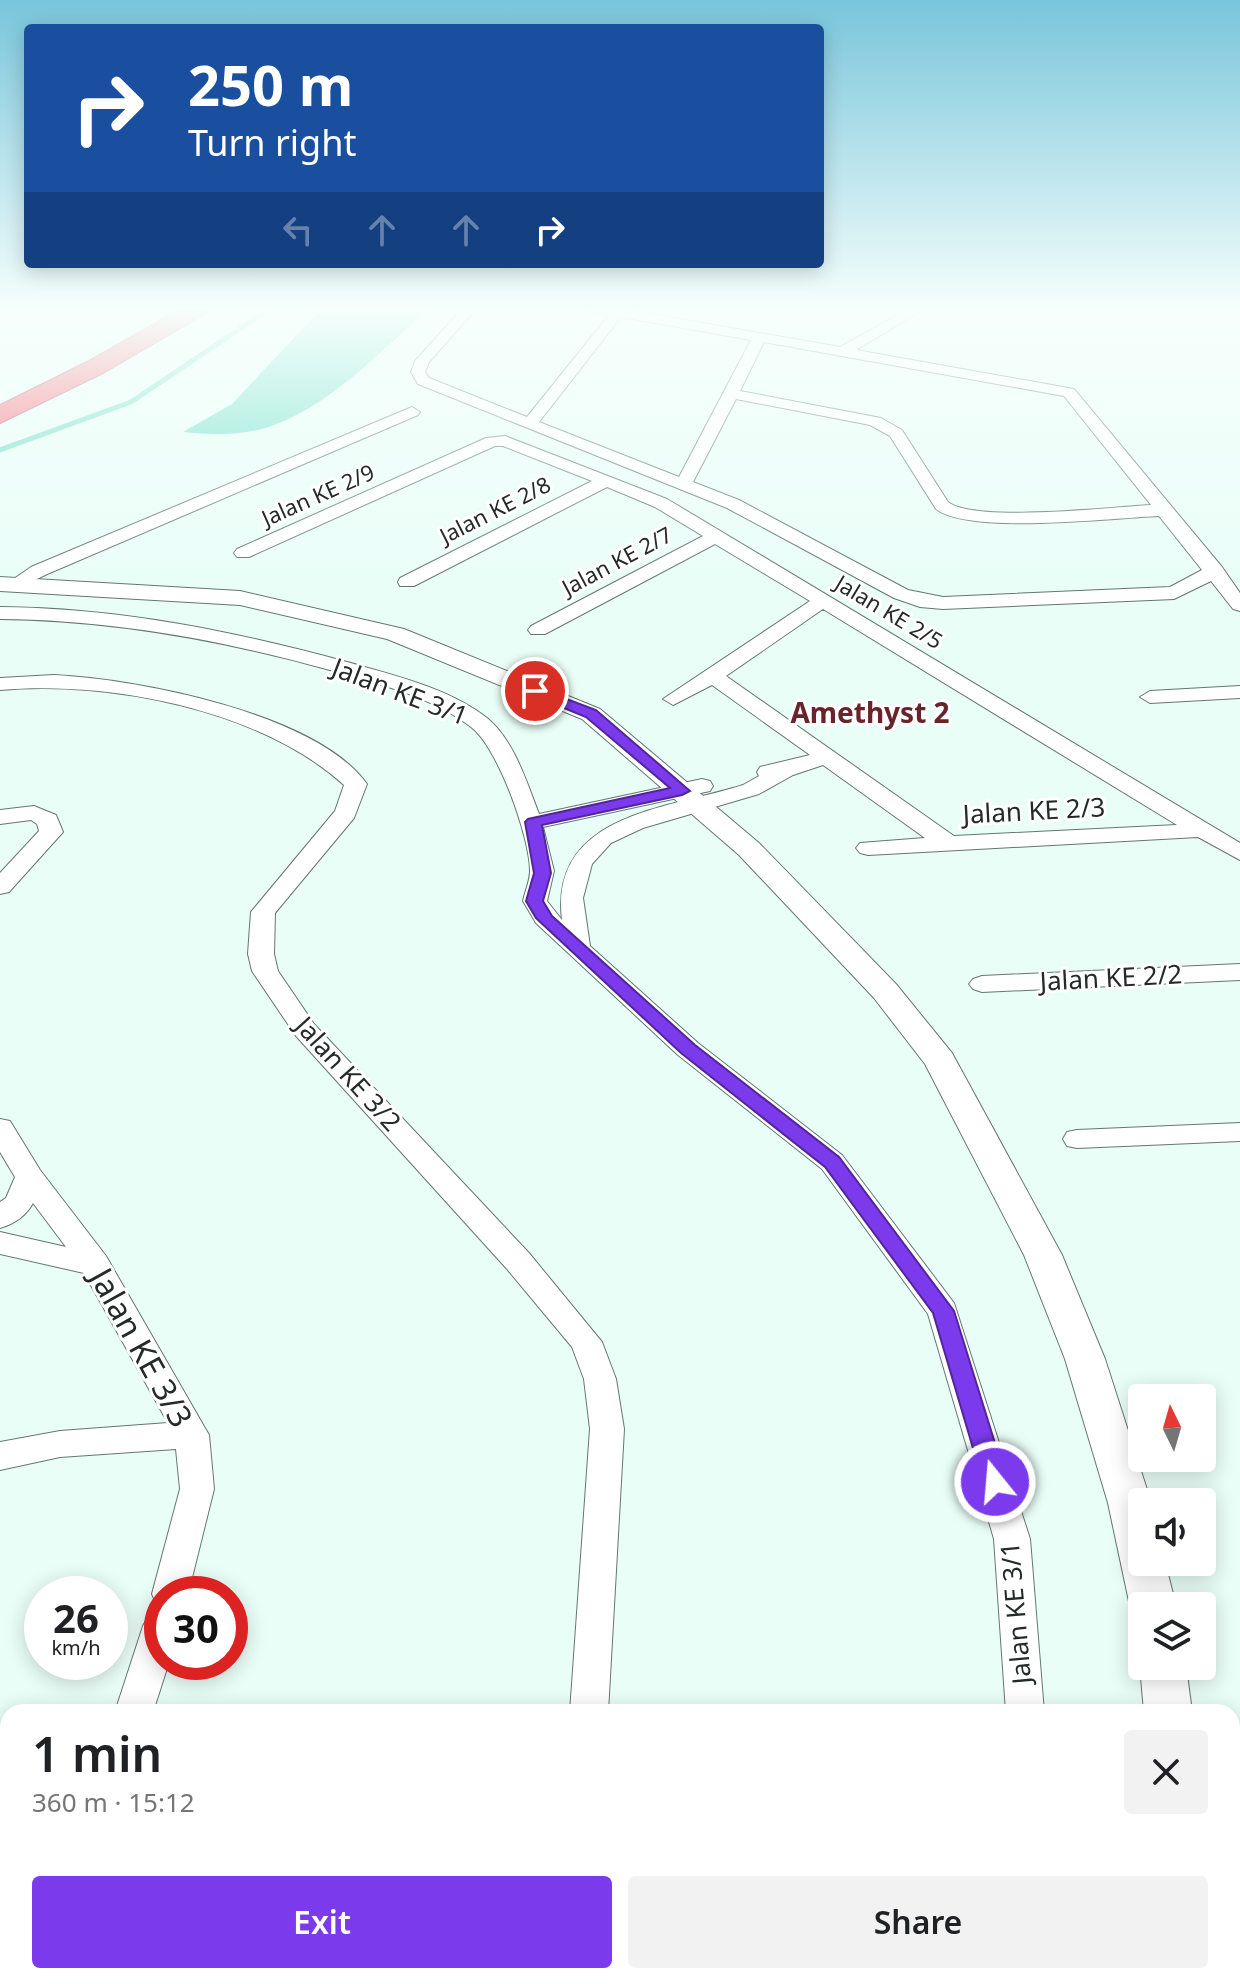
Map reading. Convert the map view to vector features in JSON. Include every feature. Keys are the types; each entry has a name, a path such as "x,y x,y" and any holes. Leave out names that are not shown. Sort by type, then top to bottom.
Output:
{"highway":[{"path":"0,415 29,401"}],"street":[{"path":"475,401 685,482 920,601 943,603 1174,593 1215,571"},
{"path":"530,423 548,401"},
{"path":"685,482 729,401"},
{"path":"768,401 875,421 888,427 896,433 942,505 952,513 988,518 1165,510"},
{"path":"1076,401 1240,605"},
{"path":"9,584 412,412"},
{"name":"Jalan KE 2/5","path":"499,439 661,503 1240,853"},
{"name":"Jalan KE 2/9","path":"243,553 499,439"},
{"name":"Jalan KE 2/8","path":"407,582 604,482"},
{"name":"Jalan KE 2/7","path":"538,630 718,535"},
{"path":"9,584 240,598 395,634 591,714 749,849 885,991 940,1060 1048,1268 1085,1359 1128,1497"},
{"path":"673,699 713,676 823,601"},
{"name":"Jalan KE 3/1","path":"0,613 118,618 225,636 365,673 424,695 482,724 492,736 533,822 543,873 535,901 545,918 688,1049 832,1162 943,1311 1012,1539 1024,1704"},
{"path":"713,676 949,844"},
{"name":"Jalan KE 3/2","path":"0,684 57,681 109,685 160,695 264,724 342,771 356,784 346,813 263,912 261,954 265,971 305,1030 518,1261 586,1342 600,1379 607,1429 590,1704"},
{"path":"1150,697 1240,692"},
{"path":"533,822 767,785 785,770 825,757"},
{"path":"578,950 569,916 571,890 584,852 608,834 690,798"},
{"path":"0,817 34,813 48,820 51,832 0,887"},
{"name":"Jalan KE 2/3","path":"868,848 1204,830"},
{"name":"Jalan KE 2/2","path":"982,984 1240,972"},
{"name":"Jalan KE 3/3","path":"0,1128 30,1177 95,1264 192,1435 197,1489 175,1576"},
{"path":"1077,1139 1240,1132"},
{"path":"0,1218 18,1204 30,1177"},
{"path":"0,1243 95,1264"},
{"path":"0,1456 60,1444 192,1435"},
{"path":"137,1704 144,1680"},
{"path":"1165,1680 1167,1704"}],"shaded area":[{"path":"235,401 320,401 274,425 252,431 217,434 183,432"}],"waterway":[{"path":"0,450 133,401"}],"district":[{"name":"Amethyst 2","path":"870,713"}],"route":[{"path":"535,691 591,714 682,791 533,822 543,873 535,901 545,918 620,990 688,1049 832,1162 943,1311 995,1482"}]}
